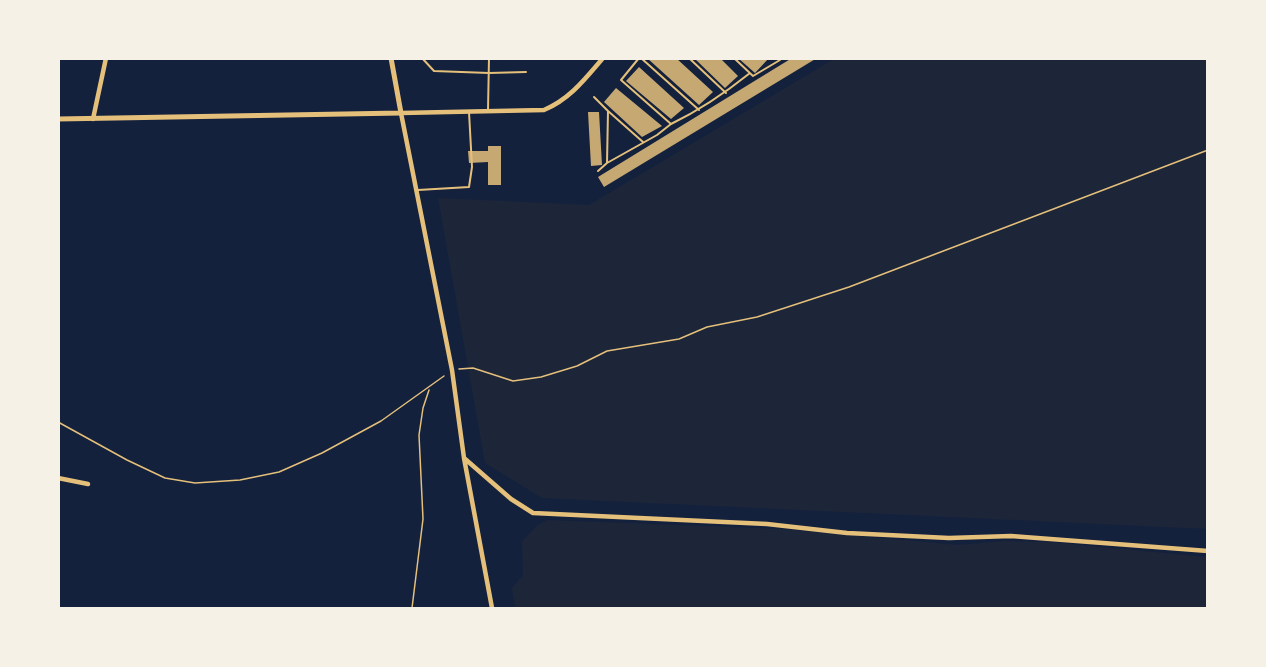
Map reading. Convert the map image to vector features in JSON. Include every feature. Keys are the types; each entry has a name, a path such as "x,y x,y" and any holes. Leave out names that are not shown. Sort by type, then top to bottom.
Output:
{"street":[{"path":"93,119 106,58"},
{"path":"391,58 452,370 464,458 492,609"},
{"path":"58,119 544,110 559,104 570,95 603,58"},
{"path":"464,458 511,499 533,513 767,524 847,532 948,538 1011,536 1208,551"},
{"path":"58,478 88,484"}],"lane":[{"path":"422,58 434,71 526,72"},
{"path":"488,112 489,58"},
{"path":"671,124 621,80 640,58 699,110"},
{"path":"689,58 726,93"},
{"path":"734,58 753,76 780,59"},
{"path":"598,171 607,162 726,93 750,73"},
{"path":"594,97 643,142"},
{"path":"607,162 608,111"},
{"path":"416,190 469,187 472,167 469,112"}],"path":[{"path":"452,370 473,368 513,381 541,378 577,366 606,351 679,339 707,327 757,317 849,287 1208,150"},
{"path":"58,422 165,478 195,483 240,480 279,472 322,453 381,421 444,376"},
{"path":"412,609 423,519 419,435 429,388"}],"shaded area":[{"path":"834,59 1207,59 1207,529 542,498 485,463 438,198 589,205"},
{"path":"548,520 782,529 958,545 1004,541 1048,542 1207,557 1207,608 515,608 512,588 523,575 522,541 538,525"}],"building":[{"path":"647,58 676,58 713,92 699,105"},
{"path":"694,58 720,58 738,76 725,88"},
{"path":"738,58 769,58 755,73"},
{"path":"792,58 817,58 604,187 598,177"},
{"path":"639,67 684,108 671,119 626,81"},
{"path":"616,88 662,126 642,137 604,102"},
{"path":"588,112 599,112 602,165 591,166"},
{"path":"488,146 501,146 501,185 488,185 488,162 469,163 468,151 488,151"}]}
